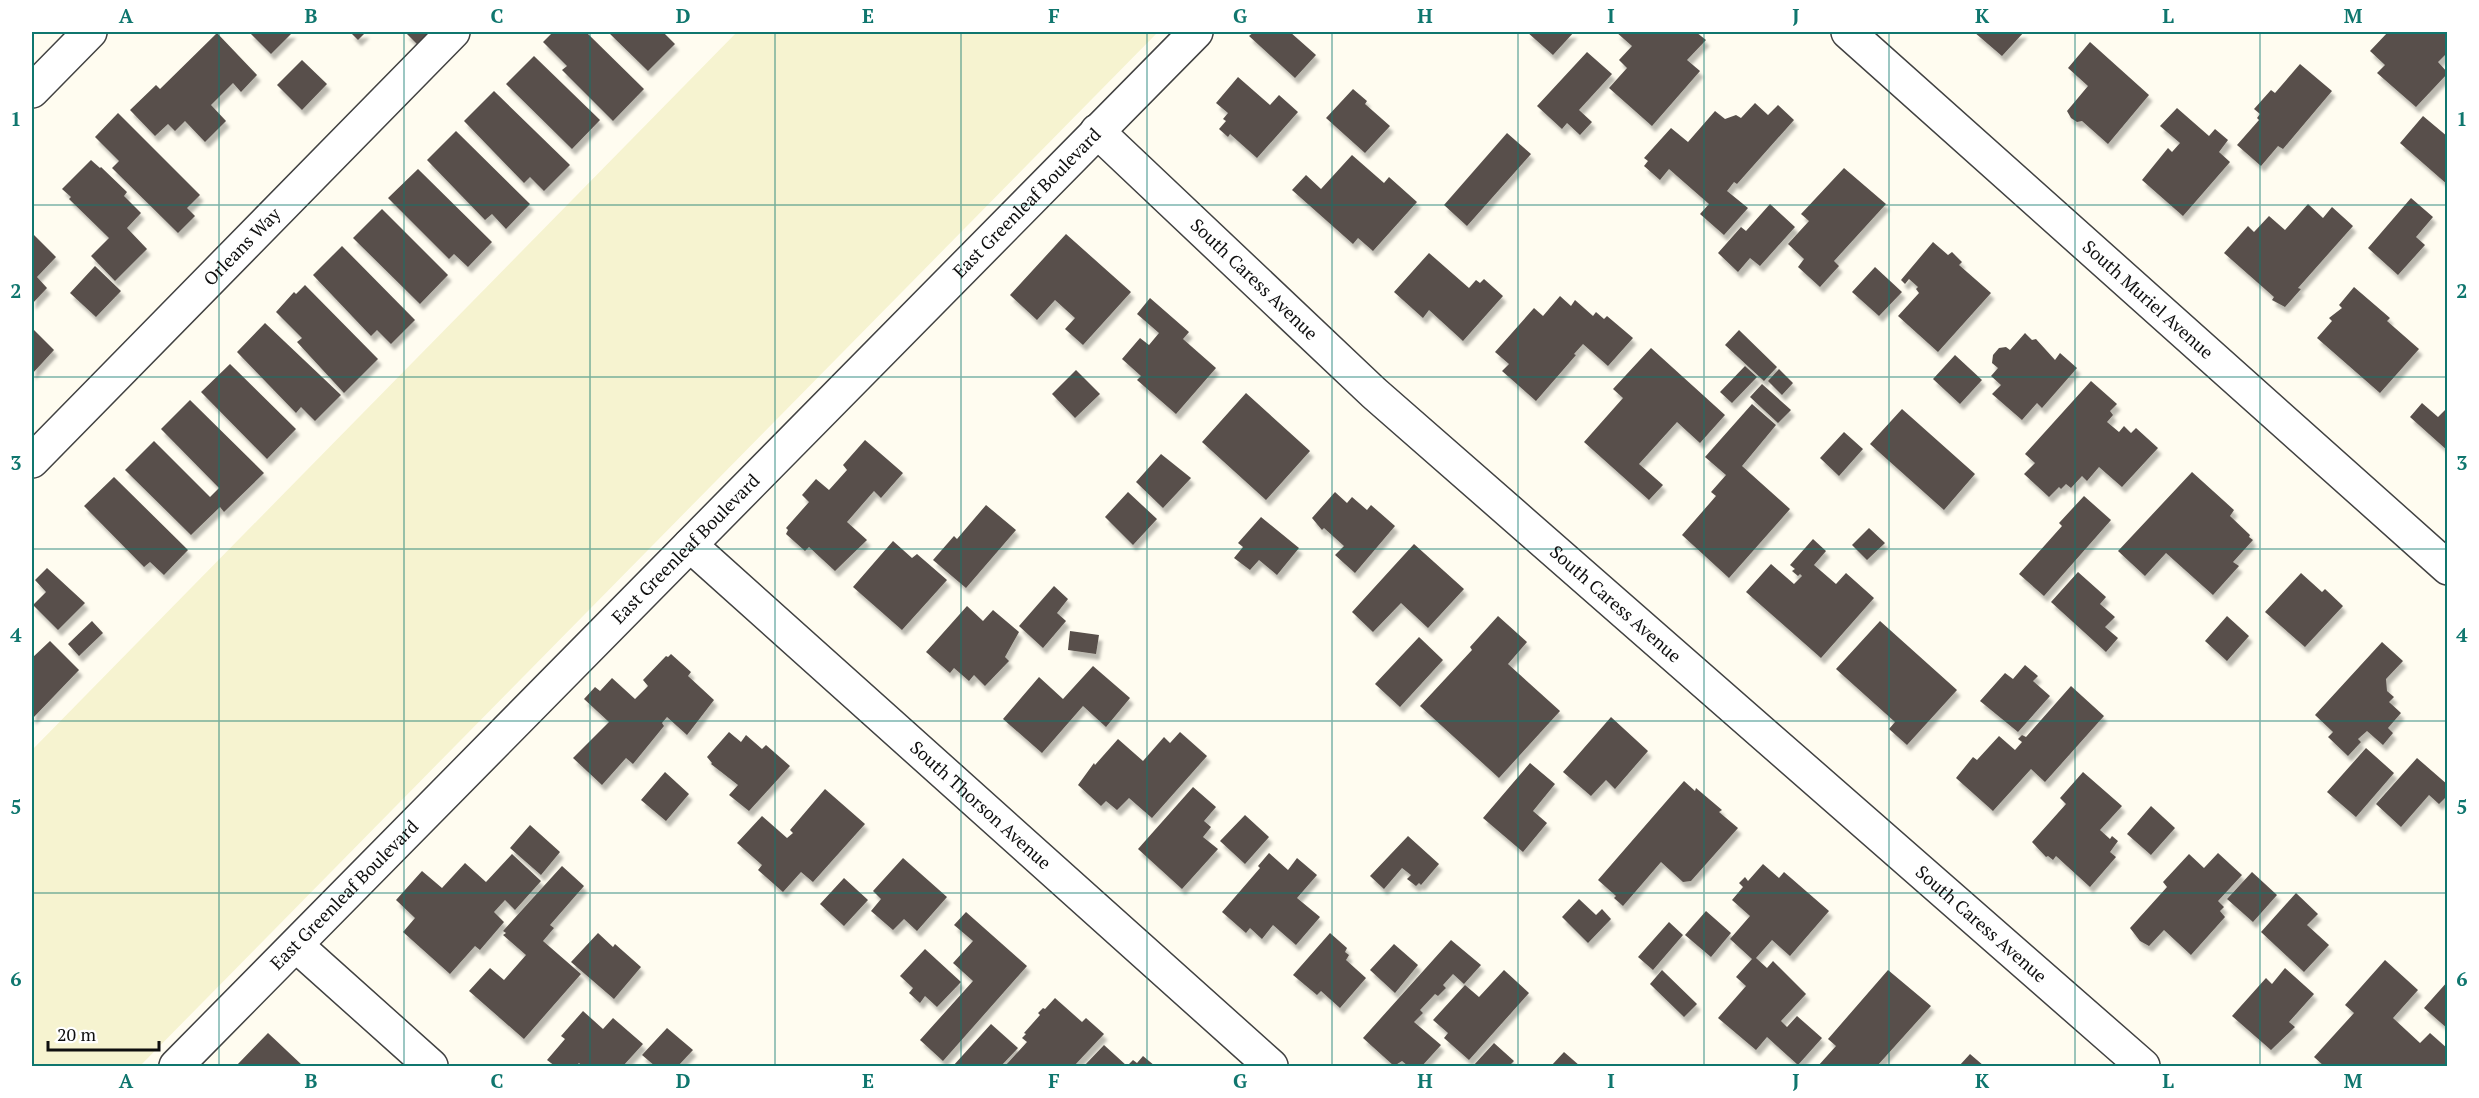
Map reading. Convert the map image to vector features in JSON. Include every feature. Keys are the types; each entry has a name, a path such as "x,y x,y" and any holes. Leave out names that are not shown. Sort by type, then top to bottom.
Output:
{"street":[{"path":"32,91 90,32"},
{"name":"Orleans Way","path":"32,461 453,32"},
{"name":"East Greenleaf Boulevard","path":"176,1066 297,946 1196,32"},
{"name":"South Muriel Avenue","path":"1848,32 2448,568"},
{"name":"South Caress Avenue","path":"1097,131 1374,393 2143,1066"},
{"name":"South Thorson Avenue","path":"690,545 1271,1066"},
{"path":"297,946 431,1066"}],"shaded area":[{"path":"737,32 1158,32 140,1066 32,1066 32,750"}],"building":[{"path":"249,32 293,32 271,54"},
{"path":"350,32 366,32 358,40"},
{"path":"405,32 435,32 420,47"},
{"path":"550,32 586,32 644,89 613,121 562,70 567,66 543,42 552,33"},
{"path":"608,32 663,32 675,44 648,71"},
{"path":"1254,32 1290,32 1316,55 1295,78 1249,36"},
{"path":"1527,32 1574,32 1553,55"},
{"path":"1616,32 1696,32 1706,40 1687,60 1700,71 1652,126 1609,88 1627,68 1619,60 1632,46"},
{"path":"1974,32 2024,32 2002,56"},
{"path":"2388,32 2448,32 2448,52 2438,62 2448,73 2416,107 2377,73 2385,65 2370,51"},
{"path":"217,33 257,75 241,92 233,83 211,105 226,121 205,142 185,121 175,131 168,124 155,136 130,110 156,85 160,89"},
{"path":"2090,42 2149,95 2108,144 2082,121 2077,122 2071,118 2067,111 2088,86 2068,68"},
{"path":"1587,52 1612,74 1579,110 1592,122 1580,135 1567,123 1562,129 1537,106"},
{"path":"534,56 600,120 572,149 506,84"},
{"path":"302,60 327,84 302,110 277,85"},
{"path":"2300,64 2332,91 2283,149 2278,146 2261,166 2237,145 2259,120 2257,118 2260,114 2254,109 2271,90 2275,93"},
{"path":"1238,77 1270,105 1279,95 1298,112 1257,158 1230,134 1228,137 1219,129 1226,121 1223,119 1228,113 1216,103"},
{"path":"1353,89 1367,101 1365,104 1390,126 1365,153 1326,118"},
{"path":"494,91 570,165 544,191 530,177 524,183 464,121"},
{"path":"1755,103 1768,115 1778,105 1794,120 1737,184 1734,182 1727,191 1748,208 1724,235 1700,214 1709,204 1669,169 1660,180 1644,166 1648,161 1644,158 1671,128 1688,142 1715,111 1725,119 1736,115 1741,118"},
{"path":"2177,108 2209,136 2215,129 2228,140 2219,152 2230,162 2183,216 2142,180 2168,148 2172,152 2180,143 2160,126"},
{"path":"118,113 200,195 187,208 195,216 178,233 112,168 119,161 95,137"},
{"path":"2423,116 2448,137 2448,185 2400,143"},
{"path":"456,131 530,204 506,229 492,214 485,220 427,160"},
{"path":"1507,133 1531,154 1467,226 1444,205"},
{"path":"1352,155 1384,183 1389,177 1417,202 1373,251 1358,238 1353,244 1292,190 1306,175 1321,189"},
{"path":"91,160 127,192 124,196 141,213 127,228 147,249 115,281 91,256 109,238 69,199 71,197 62,189"},
{"path":"1844,168 1886,204 1834,261 1839,266 1820,287 1798,267 1804,259 1788,244 1809,221 1801,214"},
{"path":"418,169 492,242 468,267 454,254 449,259 388,198"},
{"path":"2411,198 2433,217 2416,237 2425,245 2398,275 2368,248"},
{"path":"1770,204 1795,227 1760,266 1750,258 1738,272 1718,253 1741,227 1746,231"},
{"path":"2308,204 2323,218 2332,207 2353,226 2298,288 2301,289 2285,307 2272,300 2274,297 2224,253 2248,226 2254,232 2269,216 2285,230"},
{"path":"382,209 448,275 420,304 353,238"},
{"path":"32,233 56,257 37,277 47,288 32,304"},
{"path":"1066,234 1131,292 1083,345 1065,329 1075,318 1055,300 1037,320 1010,295"},
{"path":"1933,242 1948,255 1952,252 1962,262 1959,265 1991,293 1938,352 1898,316 1919,293 1916,289 1918,287 1909,279 1905,284 1901,280"},
{"path":"342,246 415,320 391,344 377,330 371,336 313,275"},
{"path":"1429,253 1469,288 1476,280 1480,283 1484,279 1503,296 1463,341 1429,310 1423,318 1394,292"},
{"path":"95,266 121,291 96,317 70,293"},
{"path":"1875,267 1902,292 1879,316 1852,292"},
{"path":"305,285 378,359 344,393 297,342 302,338 276,312 294,292 296,294"},
{"path":"2354,287 2390,318 2387,321 2419,349 2380,393 2317,338 2332,321 2329,318 2342,308 2339,305"},
{"path":"1560,296 1571,306 1575,300 1593,316 1596,312 1604,319 1607,316 1633,338 1608,366 1583,344 1536,401 1502,371 1509,364 1495,352 1534,308 1543,316"},
{"path":"1150,298 1189,332 1183,339 1216,368 1176,414 1137,380 1141,376 1122,359 1140,338 1149,345 1159,333 1137,314"},
{"path":"265,323 341,395 315,421 301,407 296,413 237,352"},
{"path":"32,328 54,350 32,374"},
{"path":"1739,330 1777,367 1764,381 1725,345"},
{"path":"2025,333 2032,340 2036,339 2055,360 2060,353 2077,368 2042,408 2037,403 2022,420 1992,394 2001,385 1991,376 1998,368 1992,363 1993,355 1999,348 2006,347 2010,350"},
{"path":"1651,348 1725,415 1700,443 1677,422 1639,464 1663,485 1649,500 1584,442 1623,398 1613,389"},
{"path":"1955,355 1982,380 1960,404 1933,379"},
{"path":"230,364 296,429 267,459 201,392"},
{"path":"1745,366 1757,377 1732,403 1720,392"},
{"path":"1779,369 1793,383 1782,395 1768,381"},
{"path":"1076,370 1100,394 1075,418 1052,394"},
{"path":"2091,381 2117,404 2110,411 2113,415 2107,422 2119,432 2124,426 2131,433 2136,428 2158,448 2122,487 2099,467 2087,481 2082,476 2071,488 2066,484 2061,489 2059,487 2049,497 2024,474 2035,463 2025,454"},
{"path":"1762,384 1791,410 1778,423 1750,397"},
{"path":"1246,393 1310,451 1266,500 1202,442"},
{"path":"190,400 264,473 224,512 220,507 191,535 125,470 154,441 210,497 219,488 161,429"},
{"path":"2422,403 2438,417 2448,407 2448,451 2410,417"},
{"path":"1752,404 1776,425 1742,466 1790,509 1729,578 1682,535 1716,496 1711,492 1726,475 1705,457"},
{"path":"1902,409 1975,474 1944,510 1870,444"},
{"path":"1844,432 1863,449 1839,476 1820,458"},
{"path":"865,440 903,473 881,498 874,491 847,522 867,540 835,571 809,547 805,551 786,534 788,530 786,528 809,502 802,495 816,479 829,490 847,470 843,465"},
{"path":"1161,454 1191,478 1163,508 1136,482"},
{"path":"2192,472 2234,510 2230,516 2253,540 2233,562 2239,566 2213,595 2166,553 2145,576 2118,551"},
{"path":"114,477 188,550 164,575 150,562 144,567 84,506"},
{"path":"1128,492 1157,519 1133,545 1105,517"},
{"path":"1335,492 1347,503 1352,497 1367,510 1371,505 1395,526 1355,573 1335,555 1344,546 1324,528 1322,530 1312,518"},
{"path":"2084,496 2111,520 2044,596 2019,574 2062,526 2059,523"},
{"path":"986,505 1016,530 966,588 933,560 954,536 957,539"},
{"path":"1261,517 1299,548 1277,575 1259,560 1250,570 1234,558 1243,547 1238,543"},
{"path":"1869,528 1885,543 1867,560 1852,545"},
{"path":"1813,539 1826,551 1814,565 1836,584 1846,573 1874,598 1821,658 1746,592 1771,564 1794,584 1802,576 1792,571 1795,569 1790,565"},
{"path":"893,541 912,558 917,554 947,580 902,630 853,587"},
{"path":"1414,544 1464,589 1428,628 1401,603 1373,632 1352,612"},
{"path":"47,568 85,603 58,630 33,605 46,592 35,580"},
{"path":"2078,572 2106,597 2100,604 2115,617 2105,627 2118,638 2106,652 2051,602"},
{"path":"2301,573 2322,592 2325,589 2343,606 2305,647 2265,612"},
{"path":"1054,586 1068,599 1057,613 1066,621 1043,648 1019,626"},
{"path":"967,606 983,621 993,610 1019,632 1005,657 1009,661 985,686 974,675 969,681 954,668 950,673 926,652"},
{"path":"1498,616 1527,642 1508,664 1560,711 1499,778 1420,706 1472,650 1470,647"},
{"path":"2227,616 2249,636 2227,661 2205,641"},
{"path":"92,621 103,633 79,656 68,644"},
{"path":"1880,621 1957,690 1907,745 1889,729 1895,722 1836,669"},
{"path":"1070,631 1099,635 1096,654 1068,650"},
{"path":"1419,637 1443,660 1400,707 1375,684"},
{"path":"50,641 79,670 32,719 32,658"},
{"path":"2382,642 2403,661 2386,679 2387,691 2394,697 2389,702 2401,713 2388,728 2393,733 2383,745 2367,731 2358,739 2361,742 2348,756 2328,737 2333,732 2315,715"},
{"path":"671,654 691,672 688,676 714,700 687,735 667,717 662,723 664,726 633,764 626,758 602,785 573,758 609,722 584,699 595,687 600,691 612,678 635,699 648,686 643,680 666,656"},
{"path":"2025,665 2038,676 2033,681 2050,696 2018,732 1980,701 2005,673 2013,679"},
{"path":"1093,666 1130,698 1106,727 1083,706 1042,753 1003,719 1039,677 1063,699"},
{"path":"2071,686 2104,716 2045,782 2031,769 1993,811 1956,778 1973,757 1977,760 1999,736 2015,750 2022,742 2018,739 2022,735 2026,737"},
{"path":"1611,717 1648,751 1615,789 1606,780 1591,796 1563,772"},
{"path":"729,732 741,742 746,735 762,749 766,745 790,766 749,811 729,795 738,785 711,764 707,757"},
{"path":"1180,732 1207,756 1152,818 1129,798 1117,810 1106,801 1101,806 1078,785 1094,763 1095,765 1118,739 1143,761 1164,737 1170,743"},
{"path":"2366,748 2394,773 2356,817 2327,792"},
{"path":"2417,758 2448,785 2448,795 2439,804 2429,795 2401,827 2376,804"},
{"path":"1530,763 1555,784 1533,811 1547,823 1523,852 1483,818"},
{"path":"665,772 689,794 666,821 641,800"},
{"path":"2083,772 2122,806 2100,830 2110,839 2112,836 2118,841 2110,852 2116,857 2090,887 2056,856 2053,860 2046,857 2032,842 2066,804 2060,798"},
{"path":"1684,781 1722,810 1719,812 1738,828 1691,881 1683,882 1661,862 1623,906 1614,898 1616,896 1598,880"},
{"path":"1193,787 1216,807 1204,821 1211,827 1203,837 1218,849 1182,889 1138,849"},
{"path":"825,789 865,824 813,882 801,872 783,892 758,870 762,865 737,843 762,816 787,838 793,833 790,830"},
{"path":"2151,806 2175,828 2151,855 2127,834"},
{"path":"1245,815 1269,837 1245,864 1220,841"},
{"path":"530,825 560,852 541,875 510,848"},
{"path":"1408,836 1439,864 1421,885 1419,883 1416,886 1407,879 1411,875 1402,868 1384,889 1370,876"},
{"path":"1269,853 1288,870 1297,858 1317,875 1297,898 1320,917 1296,945 1273,925 1262,939 1250,928 1246,933 1222,912 1260,868 1258,866"},
{"path":"2218,853 2242,875 2218,901 2224,907 2220,911 2225,917 2191,955 2164,930 2149,946 2140,941 2130,928 2167,887 2163,882 2189,854 2204,868"},
{"path":"512,854 541,881 515,910 505,900 494,912 504,922 480,950 475,946 450,974 403,932 415,918 396,900 422,871 442,888 465,863 486,882"},
{"path":"903,858 947,897 917,931 904,919 893,930 871,911 881,899 873,891"},
{"path":"1763,864 1779,878 1784,872 1829,911 1790,956 1772,940 1756,958 1767,968 1773,961 1806,994 1781,1021 1787,1027 1797,1016 1822,1038 1798,1065 1767,1037 1756,1050 1718,1018 1746,986 1736,977 1752,959 1730,939 1750,916 1732,900 1743,887 1739,883 1745,877 1748,881"},
{"path":"562,866 584,886 550,925 554,928 543,941 581,974 524,1039 469,991 490,968 504,980 526,955 503,935 506,933 503,931"},
{"path":"2252,872 2277,895 2253,922 2227,899"},
{"path":"844,878 868,900 844,926 820,904"},
{"path":"2296,893 2318,914 2307,925 2329,945 2304,972 2261,932"},
{"path":"1579,899 1596,915 1602,909 1611,919 1588,943 1562,917"},
{"path":"1706,911 1731,933 1711,957 1685,935"},
{"path":"966,912 1027,966 943,1061 920,1040 973,981 953,963 973,941 954,925"},
{"path":"1669,922 1683,935 1653,970 1638,957"},
{"path":"598,933 613,947 615,944 641,967 614,999 571,962"},
{"path":"1330,933 1347,948 1345,952 1349,955 1346,960 1366,978 1340,1008 1321,991 1317,995 1293,975"},
{"path":"1451,940 1481,965 1464,984 1453,974 1443,985 1446,988 1438,996 1435,994 1420,1010 1423,1013 1414,1022 1441,1045 1422,1066 1408,1066 1402,1061 1394,1066 1363,1038"},
{"path":"1394,944 1418,965 1395,993 1370,970"},
{"path":"925,949 961,982 937,1007 925,996 920,1003 909,993 913,988 900,976"},
{"path":"2385,960 2418,990 2393,1018 2420,1043 2430,1033 2448,1049 2448,1066 2324,1066 2314,1057 2354,1013 2345,1005"},
{"path":"2285,968 2314,994 2289,1022 2295,1027 2271,1050 2232,1016 2266,978 2272,984"},
{"path":"1504,970 1529,993 1469,1060 1444,1038 1448,1033 1433,1020 1465,985 1479,997"},
{"path":"1662,970 1697,1004 1684,1017 1650,984"},
{"path":"1888,970 1931,1006 1877,1066 1818,1066 1836,1046 1828,1039"},
{"path":"2448,981 2448,1029 2424,1008"},
{"path":"1055,998 1082,1022 1086,1018 1104,1034 1074,1066 1005,1066 1027,1042 1022,1038 1040,1015 1038,1013"},
{"path":"583,1011 603,1029 613,1018 643,1044 623,1066 582,1066 579,1063 576,1066 555,1066 547,1060 565,1039 561,1036"},
{"path":"991,1024 1018,1048 1001,1066 953,1066"},
{"path":"667,1028 693,1050 678,1066 655,1066 642,1055"},
{"path":"268,1033 303,1066 236,1066"},
{"path":"1494,1043 1514,1061 1509,1066 1473,1066"},
{"path":"1104,1045 1127,1066 1084,1066"},
{"path":"1564,1052 1580,1066 1551,1066"},
{"path":"1970,1054 1984,1066 1959,1066"},
{"path":"1143,1056 1155,1066 1127,1066 1133,1060 1137,1063"}]}
